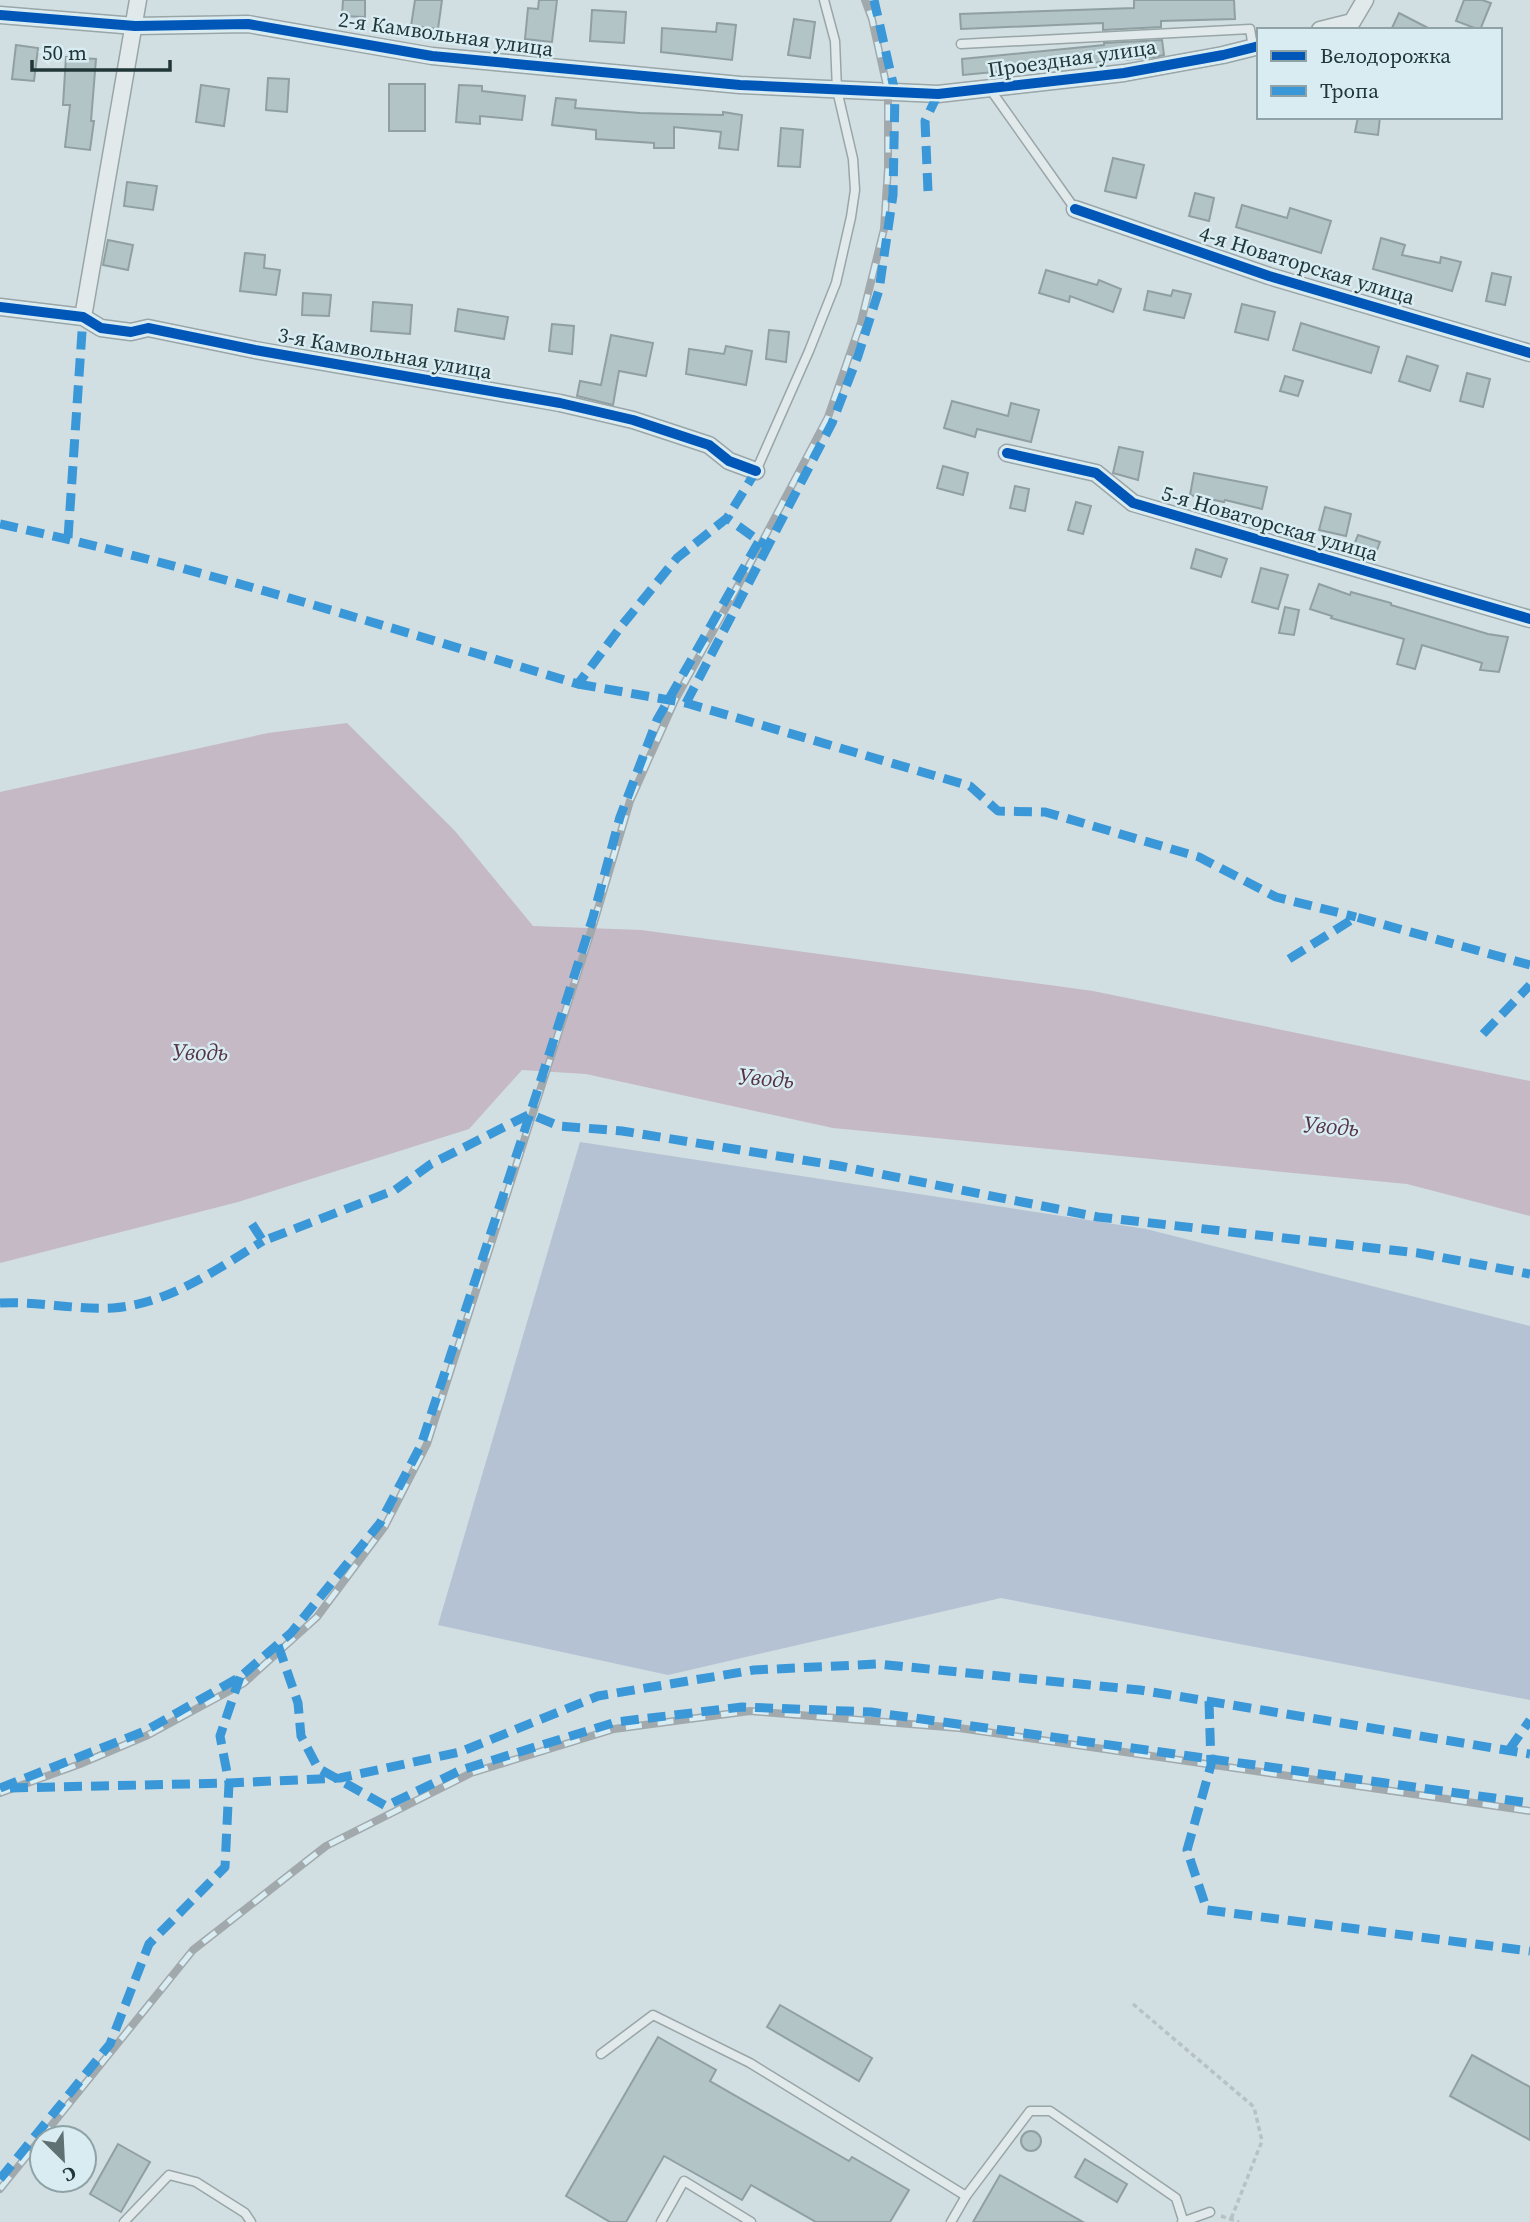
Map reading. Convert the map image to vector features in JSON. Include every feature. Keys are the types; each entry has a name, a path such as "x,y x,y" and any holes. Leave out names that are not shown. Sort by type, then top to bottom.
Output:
{"street":[{"path":"83,317 138,0"},
{"path":"1328,28 1352,22 1365,0"},
{"name":"2-я Камвольная улица","path":"0,15 135,26 248,24 432,56 727,84 888,92"},
{"name":"Проездная улица","path":"888,92 938,94 1124,73 1256,47"},
{"name":"4-я Новаторская улица","path":"1075,209 1269,276 1530,353"},
{"name":"3-я Камвольная улица","path":"0,307 83,317 101,328 131,332 148,328 255,350 547,401 634,420 709,445 729,461 756,471"},
{"name":"5-я Новаторская улица","path":"1007,453 1096,473 1133,503 1530,619"}],"lane":[{"path":"756,471 809,351 835,283 852,217 855,190 853,159 837,90 835,41 824,0"},
{"path":"961,44 1250,29 1256,47"},
{"path":"990,89 1075,209"},
{"path":"601,2054 653,2015 750,2063 965,2196"},
{"path":"951,2222 965,2196 1030,2111 1050,2111 1176,2198 1182,2221 1209,2212"},
{"path":"124,2222 169,2175 196,2182 245,2213 251,2222"},
{"path":"661,2222 684,2181 751,2222"}],"path":[{"path":"1133,2004 1254,2107 1262,2141 1231,2219"},
{"path":"1209,2212 1239,2222"}],"shaded area":[{"path":"580,1142 1146,1229 1530,1326 1530,1700 1001,1598 668,1675 438,1625"}],"water":[{"name":"Уводь","path":"347,723 455,831 533,926 641,930 1093,991 1530,1081 1530,1216 1407,1184 833,1128 586,1074 522,1070 469,1129 238,1202 0,1263 0,792 268,733"}],"building":[{"path":"343,0 365,0 365,17 342,16"},
{"path":"415,0 442,0 438,29 411,26"},
{"path":"539,0 557,0 552,42 525,39 528,8 538,9"},
{"path":"1134,0 1234,0 1235,19 1161,21 1161,27 1103,30 1103,23 961,29 960,14 1134,8"},
{"path":"1464,0 1491,3 1481,28 1456,21"},
{"path":"592,10 626,12 624,43 590,41"},
{"path":"1399,13 1428,28 1392,28"},
{"path":"794,19 815,22 810,58 788,55"},
{"path":"717,23 736,25 732,60 661,52 662,28 716,32"},
{"path":"1162,40 1164,55 1155,57 963,75 962,59 1104,43"},
{"path":"16,45 38,48 34,81 12,79"},
{"path":"66,57 96,59 90,150 65,147 70,105 63,105"},
{"path":"268,78 289,79 287,112 266,110"},
{"path":"389,84 425,84 425,131 389,131"},
{"path":"201,85 229,89 224,126 196,122"},
{"path":"459,85 482,86 482,91 525,96 522,120 480,116 480,124 456,122"},
{"path":"556,98 576,100 575,108 640,113 723,115 723,112 742,115 738,150 719,148 721,132 674,127 674,148 654,148 654,143 596,139 596,130 552,125"},
{"path":"1358,119 1380,119 1378,135 1355,132"},
{"path":"781,128 803,130 800,167 778,166"},
{"path":"1113,158 1144,165 1136,198 1105,191"},
{"path":"127,182 157,186 153,210 124,206"},
{"path":"1195,193 1214,198 1209,221 1189,216"},
{"path":"1242,205 1287,218 1290,208 1331,221 1321,253 1236,227"},
{"path":"1381,238 1405,245 1402,255 1440,263 1441,257 1461,262 1452,291 1373,269"},
{"path":"108,240 133,245 128,270 103,265"},
{"path":"245,253 265,255 264,268 280,270 276,295 240,291"},
{"path":"1046,270 1097,285 1099,280 1121,289 1113,312 1070,296 1069,302 1039,293"},
{"path":"1492,273 1511,277 1505,305 1486,301"},
{"path":"1173,290 1191,294 1184,318 1144,310 1148,291 1171,296"},
{"path":"303,293 331,295 329,316 302,315"},
{"path":"373,302 412,305 410,334 371,331"},
{"path":"1242,304 1275,312 1268,340 1235,332"},
{"path":"458,309 508,317 504,339 455,331"},
{"path":"1301,323 1379,347 1371,373 1293,350"},
{"path":"552,324 574,326 572,354 549,351"},
{"path":"769,330 789,332 786,362 766,359"},
{"path":"611,335 653,343 646,376 619,371 613,405 577,396 580,381 601,385"},
{"path":"726,346 752,351 746,385 686,374 689,349 724,354"},
{"path":"1407,356 1438,366 1430,391 1399,381"},
{"path":"1467,373 1490,379 1483,407 1460,401"},
{"path":"1285,376 1303,381 1298,396 1280,391"},
{"path":"952,401 1008,416 1011,403 1039,410 1031,442 977,429 975,437 944,428"},
{"path":"1119,447 1143,452 1138,480 1113,473"},
{"path":"943,466 968,473 963,495 937,488"},
{"path":"1194,473 1267,487 1262,509 1190,495"},
{"path":"1015,486 1029,489 1025,511 1010,508"},
{"path":"1076,502 1091,506 1083,534 1068,530"},
{"path":"1325,507 1351,514 1346,536 1319,530"},
{"path":"1358,535 1380,542 1374,558 1352,550"},
{"path":"1196,549 1227,559 1221,577 1191,568"},
{"path":"1261,568 1288,575 1278,609 1252,602"},
{"path":"1319,584 1350,595 1351,592 1391,603 1488,634 1508,637 1499,672 1480,670 1482,663 1422,645 1415,669 1397,664 1404,639 1331,618 1332,616 1310,609"},
{"path":"1285,607 1299,610 1294,635 1279,633"},
{"path":"780,2005 872,2058 859,2081 767,2027"},
{"path":"658,2037 716,2070 710,2081 849,2161 852,2157 909,2190 890,2222 816,2222 751,2185 742,2200 664,2156 626,2222 610,2222 566,2196"},
{"path":"1472,2055 1530,2087 1530,2140 1450,2096"},
{"path":"1031,2131 1038,2134 1041,2141 1038,2148 1031,2151 1024,2148 1021,2141 1024,2134"},
{"path":"118,2144 150,2162 121,2212 90,2194 98,2194 98,2180"},
{"path":"1085,2159 1127,2184 1117,2202 1075,2177"},
{"path":"1000,2175 1083,2222 973,2222"}],"railway":[{"path":"0,1793 80,1764 148,1735 244,1683 317,1617 385,1526 427,1444 595,919 630,801 675,700 828,417 861,322 884,229 888,168 888,92 872,19 865,0"},
{"path":"0,2189 193,1950 326,1846 471,1773 614,1729 750,1711 959,1728 1530,1811"}],"marked path":[{"path":"759,541 768,546 832,423 858,356 879,290 893,195 895,92 874,0"},
{"path":"928,191 925,121 938,94"},
{"path":"68,538 83,317"},
{"path":"0,524 218,578 578,684 677,558 727,518 756,471"},
{"path":"252,1224 263,1241 395,1190 431,1164 530,1114 593,917 620,817 657,720 759,541 727,518"},
{"path":"686,703 768,546"},
{"path":"578,684 686,703 970,786 998,811 1045,812 1199,857 1276,897 1356,917"},
{"path":"1289,959 1356,917 1530,965"},
{"path":"1483,1034 1530,985"},
{"path":"0,1788 145,1731 240,1677 291,1633 380,1523 421,1445 530,1114 559,1126 622,1131 840,1166 1098,1217 1418,1253 1530,1274"},
{"path":"0,1303 99,1308 134,1305 154,1300 192,1284 263,1241"},
{"path":"278,1645 298,1703 301,1736 318,1768 386,1806 461,1770 616,1722 742,1707 871,1712 1530,1803"},
{"path":"10,1788 340,1778 460,1752 598,1696 754,1670 878,1664 1140,1690 1530,1754"},
{"path":"0,2179 110,2044 149,1944 225,1867 229,1783 220,1736 240,1677"},
{"path":"1209,1701 1211,1765 1187,1850 1207,1910 1530,1951"},
{"path":"1509,1750 1530,1720"}],"cycle path":[{"path":"0,15 135,26 248,24 432,56 740,85 938,94 1124,73 1257,46"},
{"path":"1075,209 1269,276 1530,353"},
{"path":"0,307 83,317 101,328 131,332 148,328 255,350 560,403 633,420 709,445 729,461 756,471"},
{"path":"1007,453 1096,473 1133,503 1530,619"}]}
